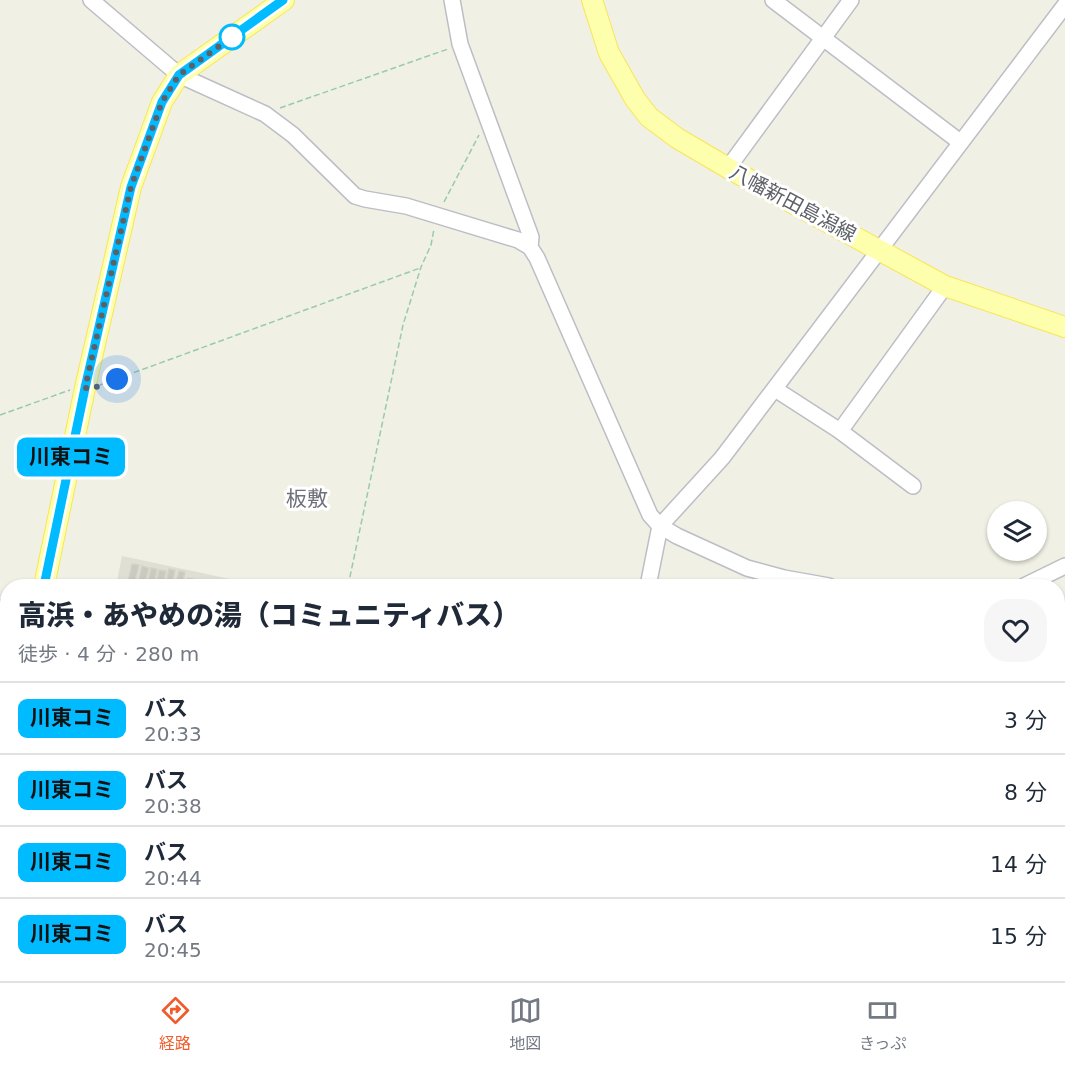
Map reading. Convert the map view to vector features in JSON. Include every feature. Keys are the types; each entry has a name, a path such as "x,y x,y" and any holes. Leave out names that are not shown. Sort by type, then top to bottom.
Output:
{"main road":[{"path":"45,579 85,388 131,187 162,102 179,75 284,0"},
{"name":"八幡新田島潟線","path":"592,0 609,53 635,99 649,117 677,138 945,286 1065,327"}],"street":[{"path":"91,0 179,75 265,114 293,135 355,196 437,215 518,240 530,247 537,258 650,516 660,526 747,568 790,579"},
{"path":"452,0 460,44 531,237 530,247"},
{"path":"773,0 960,142"},
{"path":"728,168 851,0"},
{"path":"649,579 660,526 722,458 776,389 1065,4"},
{"path":"840,431 945,286"},
{"path":"776,389 840,431 913,486"},
{"path":"1038,579 1065,566"}],"path":[{"path":"265,114 460,44"},
{"path":"349,579 403,324 421,267 431,245 437,215 487,121"},
{"path":"0,415 76,387 96,387 421,267"}],"shaded area":[{"path":"122,556 230,579 117,579"}],"building":[{"path":"132,564 139,565 136,579 129,579"},
{"path":"142,566 149,568 146,579 139,579"},
{"path":"151,568 157,569 155,579 149,579"},
{"path":"169,569 175,570 173,579 167,579"},
{"path":"159,570 166,571 164,579 157,579"},
{"path":"179,571 185,572 184,579 177,579"}],"bus line":[{"name":"川東コミ","path":"46,579 85,388 131,187 162,102 179,75 283,0"}],"district":[{"name":"板敷","path":"307,499"}],"route":[{"path":"117,379 96,387 85,388 131,187 162,102 179,75 232,37"}]}
